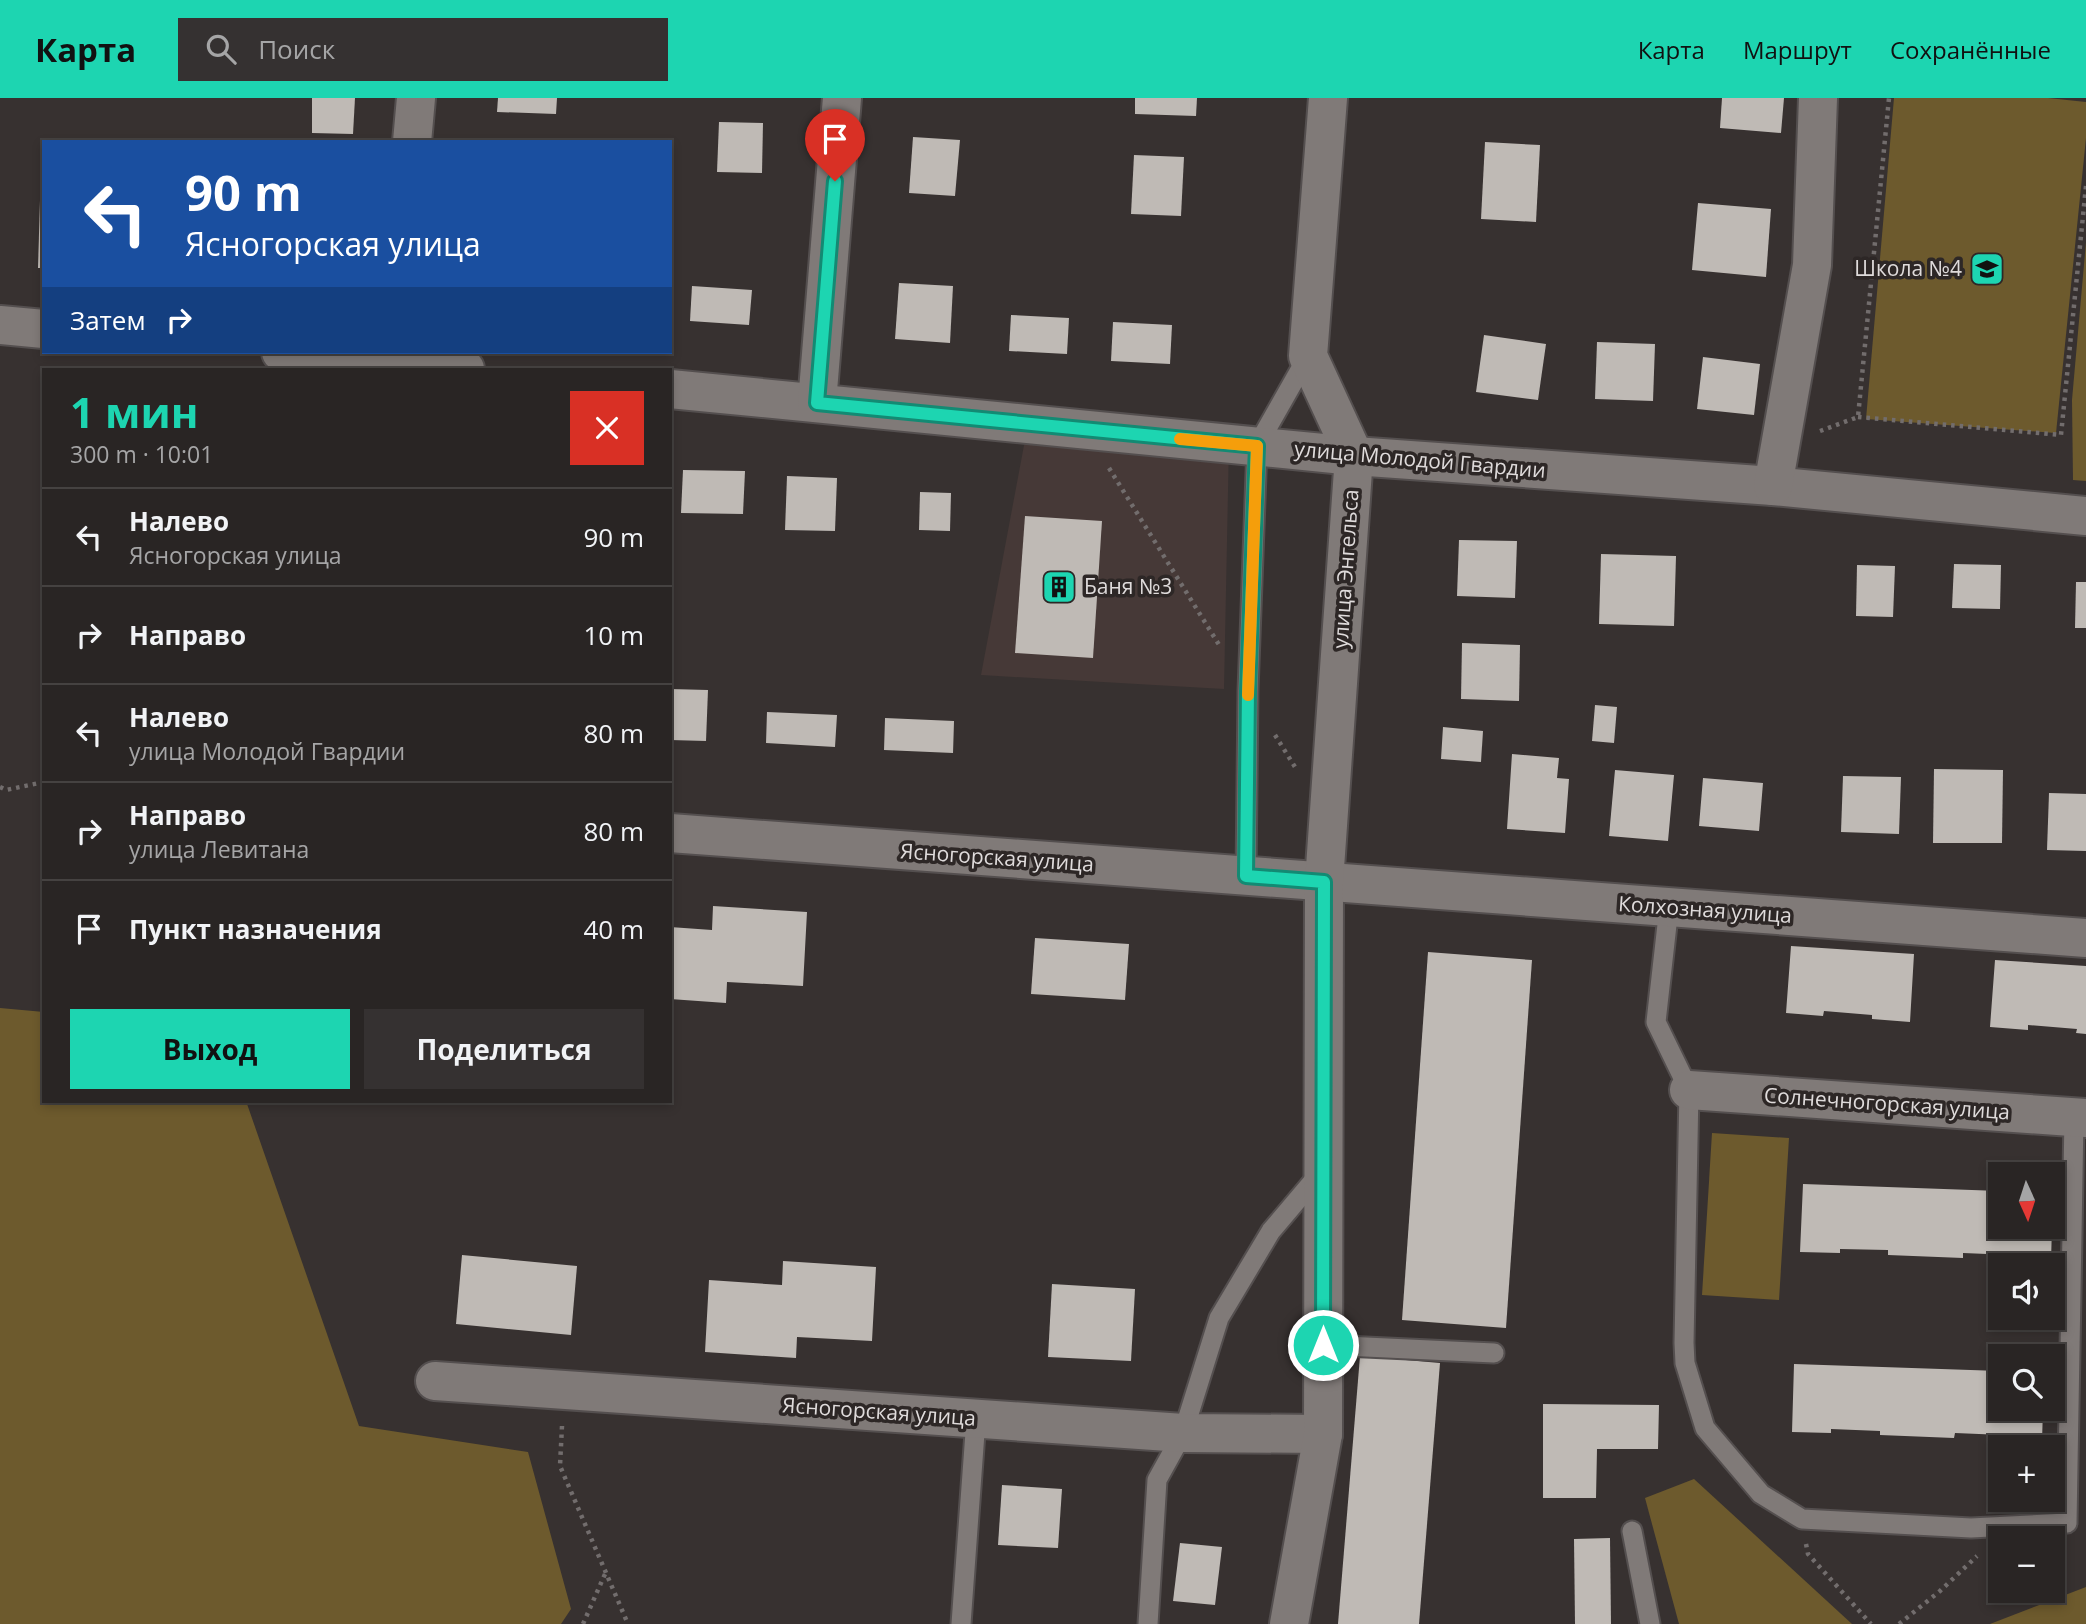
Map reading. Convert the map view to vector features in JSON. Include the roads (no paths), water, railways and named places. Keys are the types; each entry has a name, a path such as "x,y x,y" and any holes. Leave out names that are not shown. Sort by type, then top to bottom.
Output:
{"street":[{"path":"412,140 416,98"},
{"path":"817,403 842,98"},
{"name":"улица Энгельса","path":"1289,1624 1323,1434 1324,882 1354,456 1308,356 1328,98"},
{"path":"1773,485 1812,265 1818,98"},
{"path":"0,325 42,329"},
{"path":"325,354 391,357 459,368"},
{"name":"улица Молодой Гвардии","path":"672,389 1354,456 1773,485 2086,516"},
{"name":"Ясногорская улица","path":"672,834 1324,882"},
{"name":"Колхозная улица","path":"1324,882 2086,938"},
{"name":"Солнечногорская улица","path":"1689,1090 2080,1117"},
{"name":"Ясногорская улица","path":"435,1381 1183,1433 1323,1434"}],"lane":[{"path":"1246,876 1248,691 1257,446 1308,356"},
{"path":"1669,907 1656,1022 1689,1090 1685,1363 1705,1428 1761,1494 1802,1519 2004,1528 2067,1523 2080,1117"},
{"path":"1148,1624 1157,1480 1183,1433 1219,1318 1270,1231 1324,1169"},
{"path":"1323,1345 1494,1353"},
{"path":"961,1624 976,1419"},
{"path":"1632,1531 1650,1624"}],"place":[{"name":"Школа №4","path":"1987,269"},
{"name":"Баня №3","path":"1059,587"}]}
